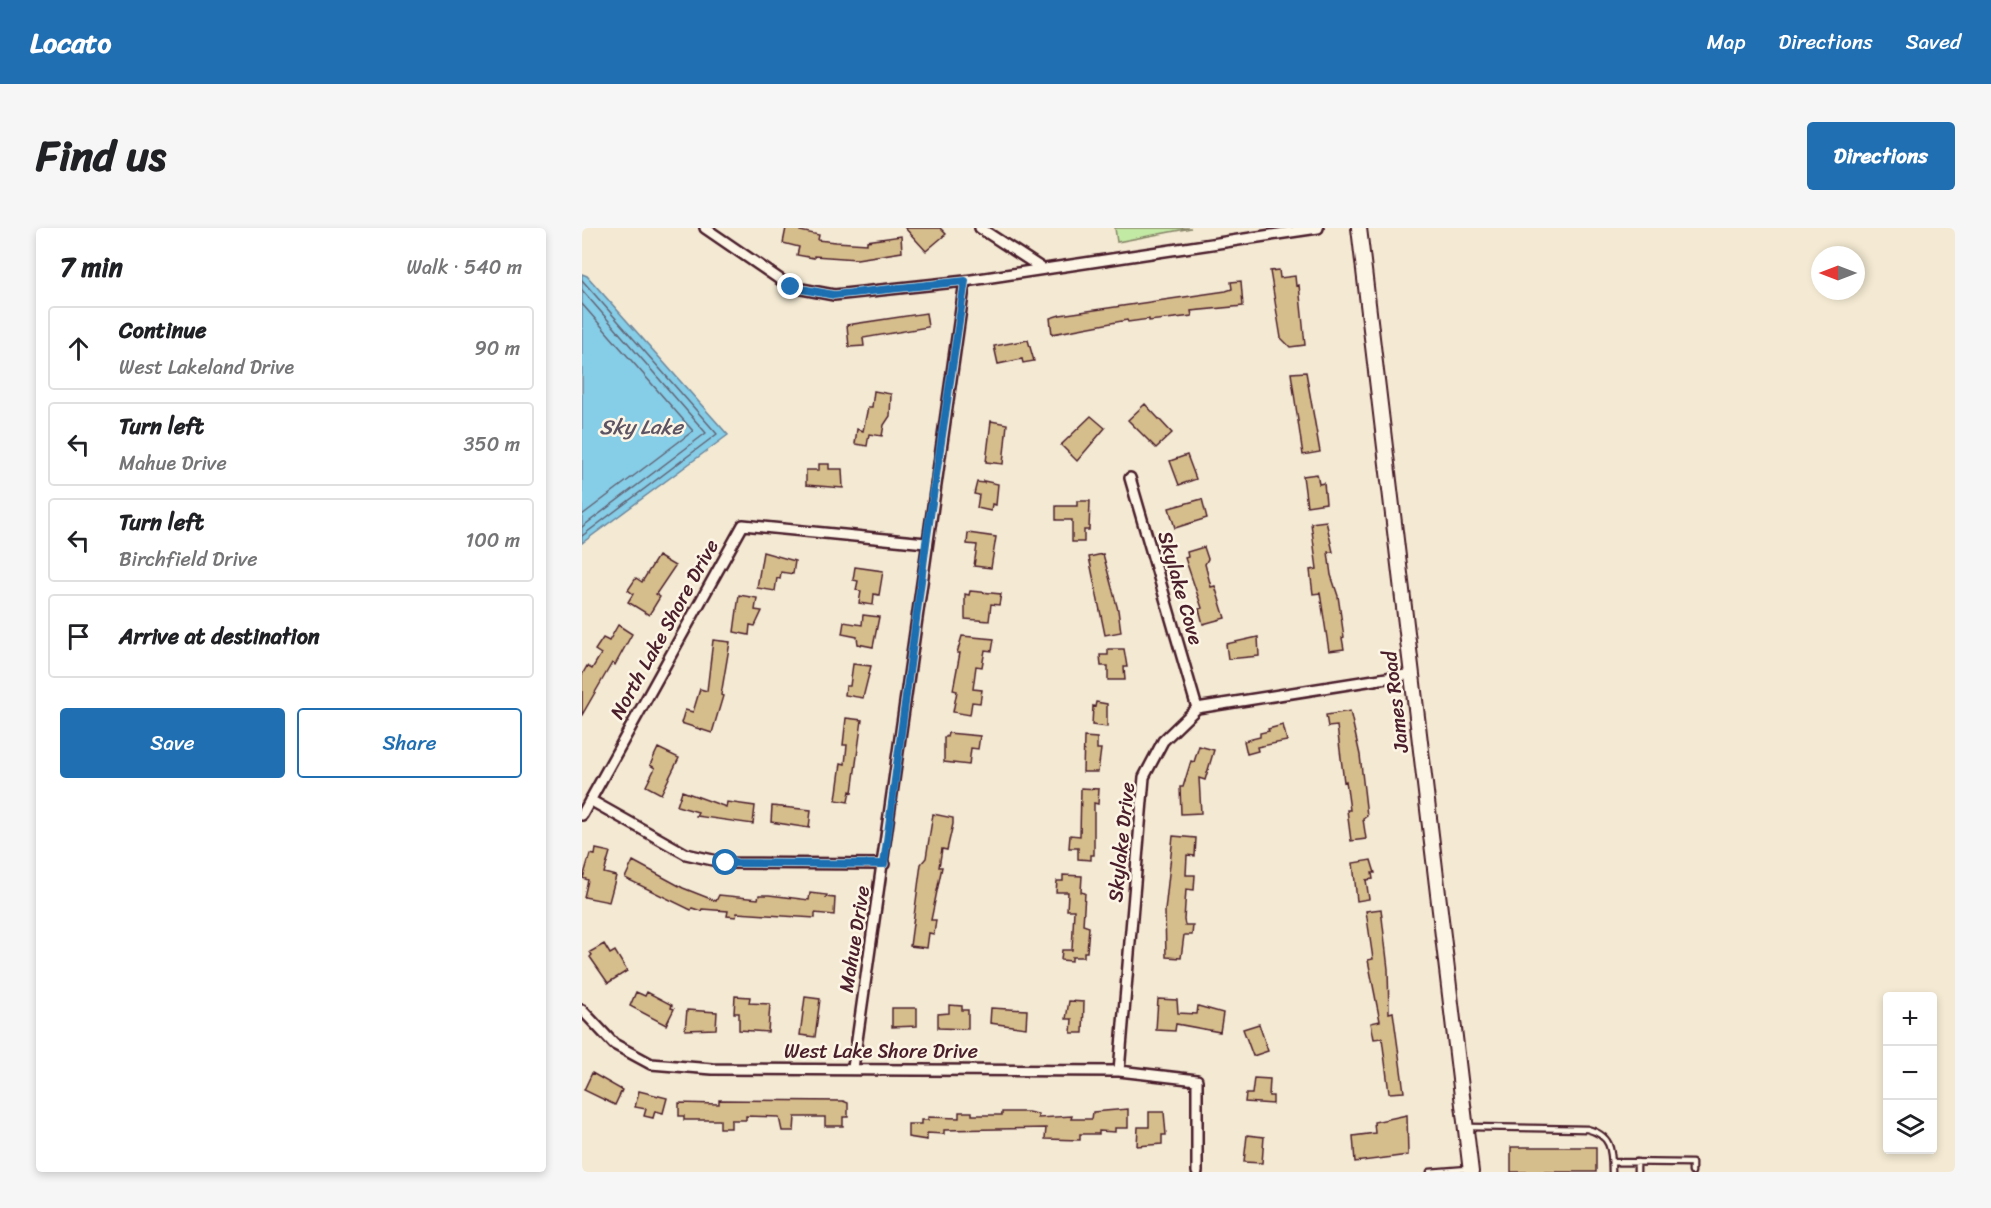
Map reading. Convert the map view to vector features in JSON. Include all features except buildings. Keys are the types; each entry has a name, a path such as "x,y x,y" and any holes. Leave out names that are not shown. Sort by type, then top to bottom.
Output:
{"main road":[{"name":"James Road","path":"1359,228 1470,1171"}],"street":[{"path":"705,228 791,287 834,295 965,281 1318,228"},
{"path":"980,228 1043,269"},
{"name":"Mahue Drive","path":"853,1068 884,864 926,543 965,281"},
{"name":"Skylake Cove","path":"1130,478 1197,708"},
{"name":"North Lake Shore Drive","path":"582,814 743,525 926,543"},
{"path":"1197,708 1412,674"},
{"name":"Skylake Drive","path":"1119,1071 1144,777 1163,741 1197,708"},
{"path":"590,800 686,854 726,863 884,864"},
{"name":"West Lake Shore Drive","path":"583,1011 614,1044 651,1064 712,1069 1119,1071 1197,1080 1197,1172"}],"lane":[{"path":"1465,1127 1587,1129 1601,1133 1609,1144 1612,1172"},
{"path":"1612,1162 1692,1163 1692,1172"},
{"path":"1637,1162 1637,1172"},
{"path":"1430,1172 1470,1171"}],"green space":[{"path":"1115,228 1191,228 1117,242"}],"water":[{"name":"Sky Lake","path":"582,274 587,276 728,435 582,543"}],"route":[{"path":"726,863 884,864 926,543 965,281 834,295 791,287"}]}
